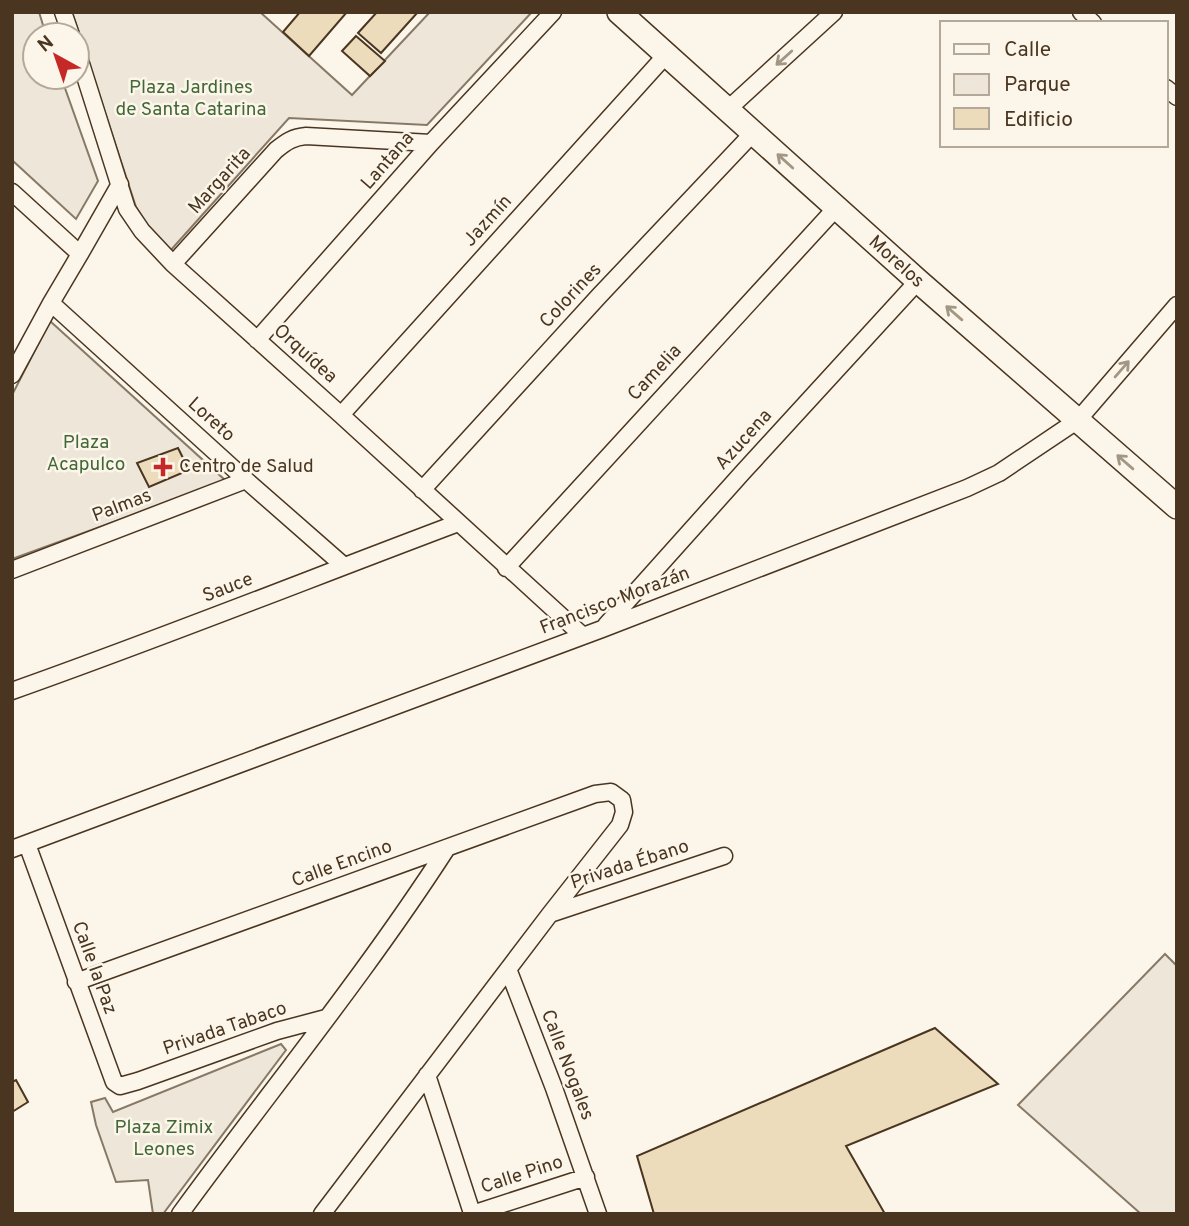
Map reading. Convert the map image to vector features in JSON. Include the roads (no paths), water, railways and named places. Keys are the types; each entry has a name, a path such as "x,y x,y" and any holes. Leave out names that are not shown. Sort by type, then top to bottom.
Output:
{"street":[{"name":"Lantana","path":"257,340 431,143 553,12"},
{"name":"Morelos","path":"619,12 918,281 1177,507"},
{"path":"727,110 834,12"},
{"name":"Jazmín","path":"341,415 666,55"},
{"name":"Orquídea","path":"90,91 127,209 142,231 173,264 583,636"},
{"name":"Colorines","path":"422,490 599,296 754,132"},
{"name":"Margarita","path":"173,264 276,150 295,137 431,143"},
{"path":"12,375 120,184"},
{"path":"12,192 80,254"},
{"name":"Camelia","path":"506,568 836,208"},
{"name":"Azucena","path":"602,629 918,281"},
{"name":"Loreto","path":"51,303 344,566"},
{"name":"Francisco Morazán","path":"20,846 602,629 967,488 999,473 1078,421 1177,305"},
{"name":"Palmas","path":"12,570 246,480"},
{"name":"Sauce","path":"12,691 120,653 458,523"},
{"name":"Calle Encino","path":"76,982 595,794 611,792 622,800 624,812 620,825 550,914"},
{"name":"Calle la Paz","path":"20,846 114,1082 120,1086 138,1081"},
{"path":"180,1214 425,883 447,848"},
{"name":"Privada Ébano","path":"550,914 724,856"},
{"path":"322,1214 550,914"},
{"name":"Calle Nogales","path":"508,969 554,1087 598,1214"},
{"name":"Privada Tabaco","path":"138,1081 277,1031 326,1018"},
{"path":"428,1075 472,1214"},
{"name":"Calle Pino","path":"472,1214 586,1177"}],"place":[{"name":"Centro de Salud","path":"163,467"}],"park label":[{"name":"Plaza Jardines de Santa Catarina","path":"191,99"},
{"name":"Plaza Acapulco","path":"86,454"},
{"name":"Plaza Zimix Leones","path":"164,1139"}]}
